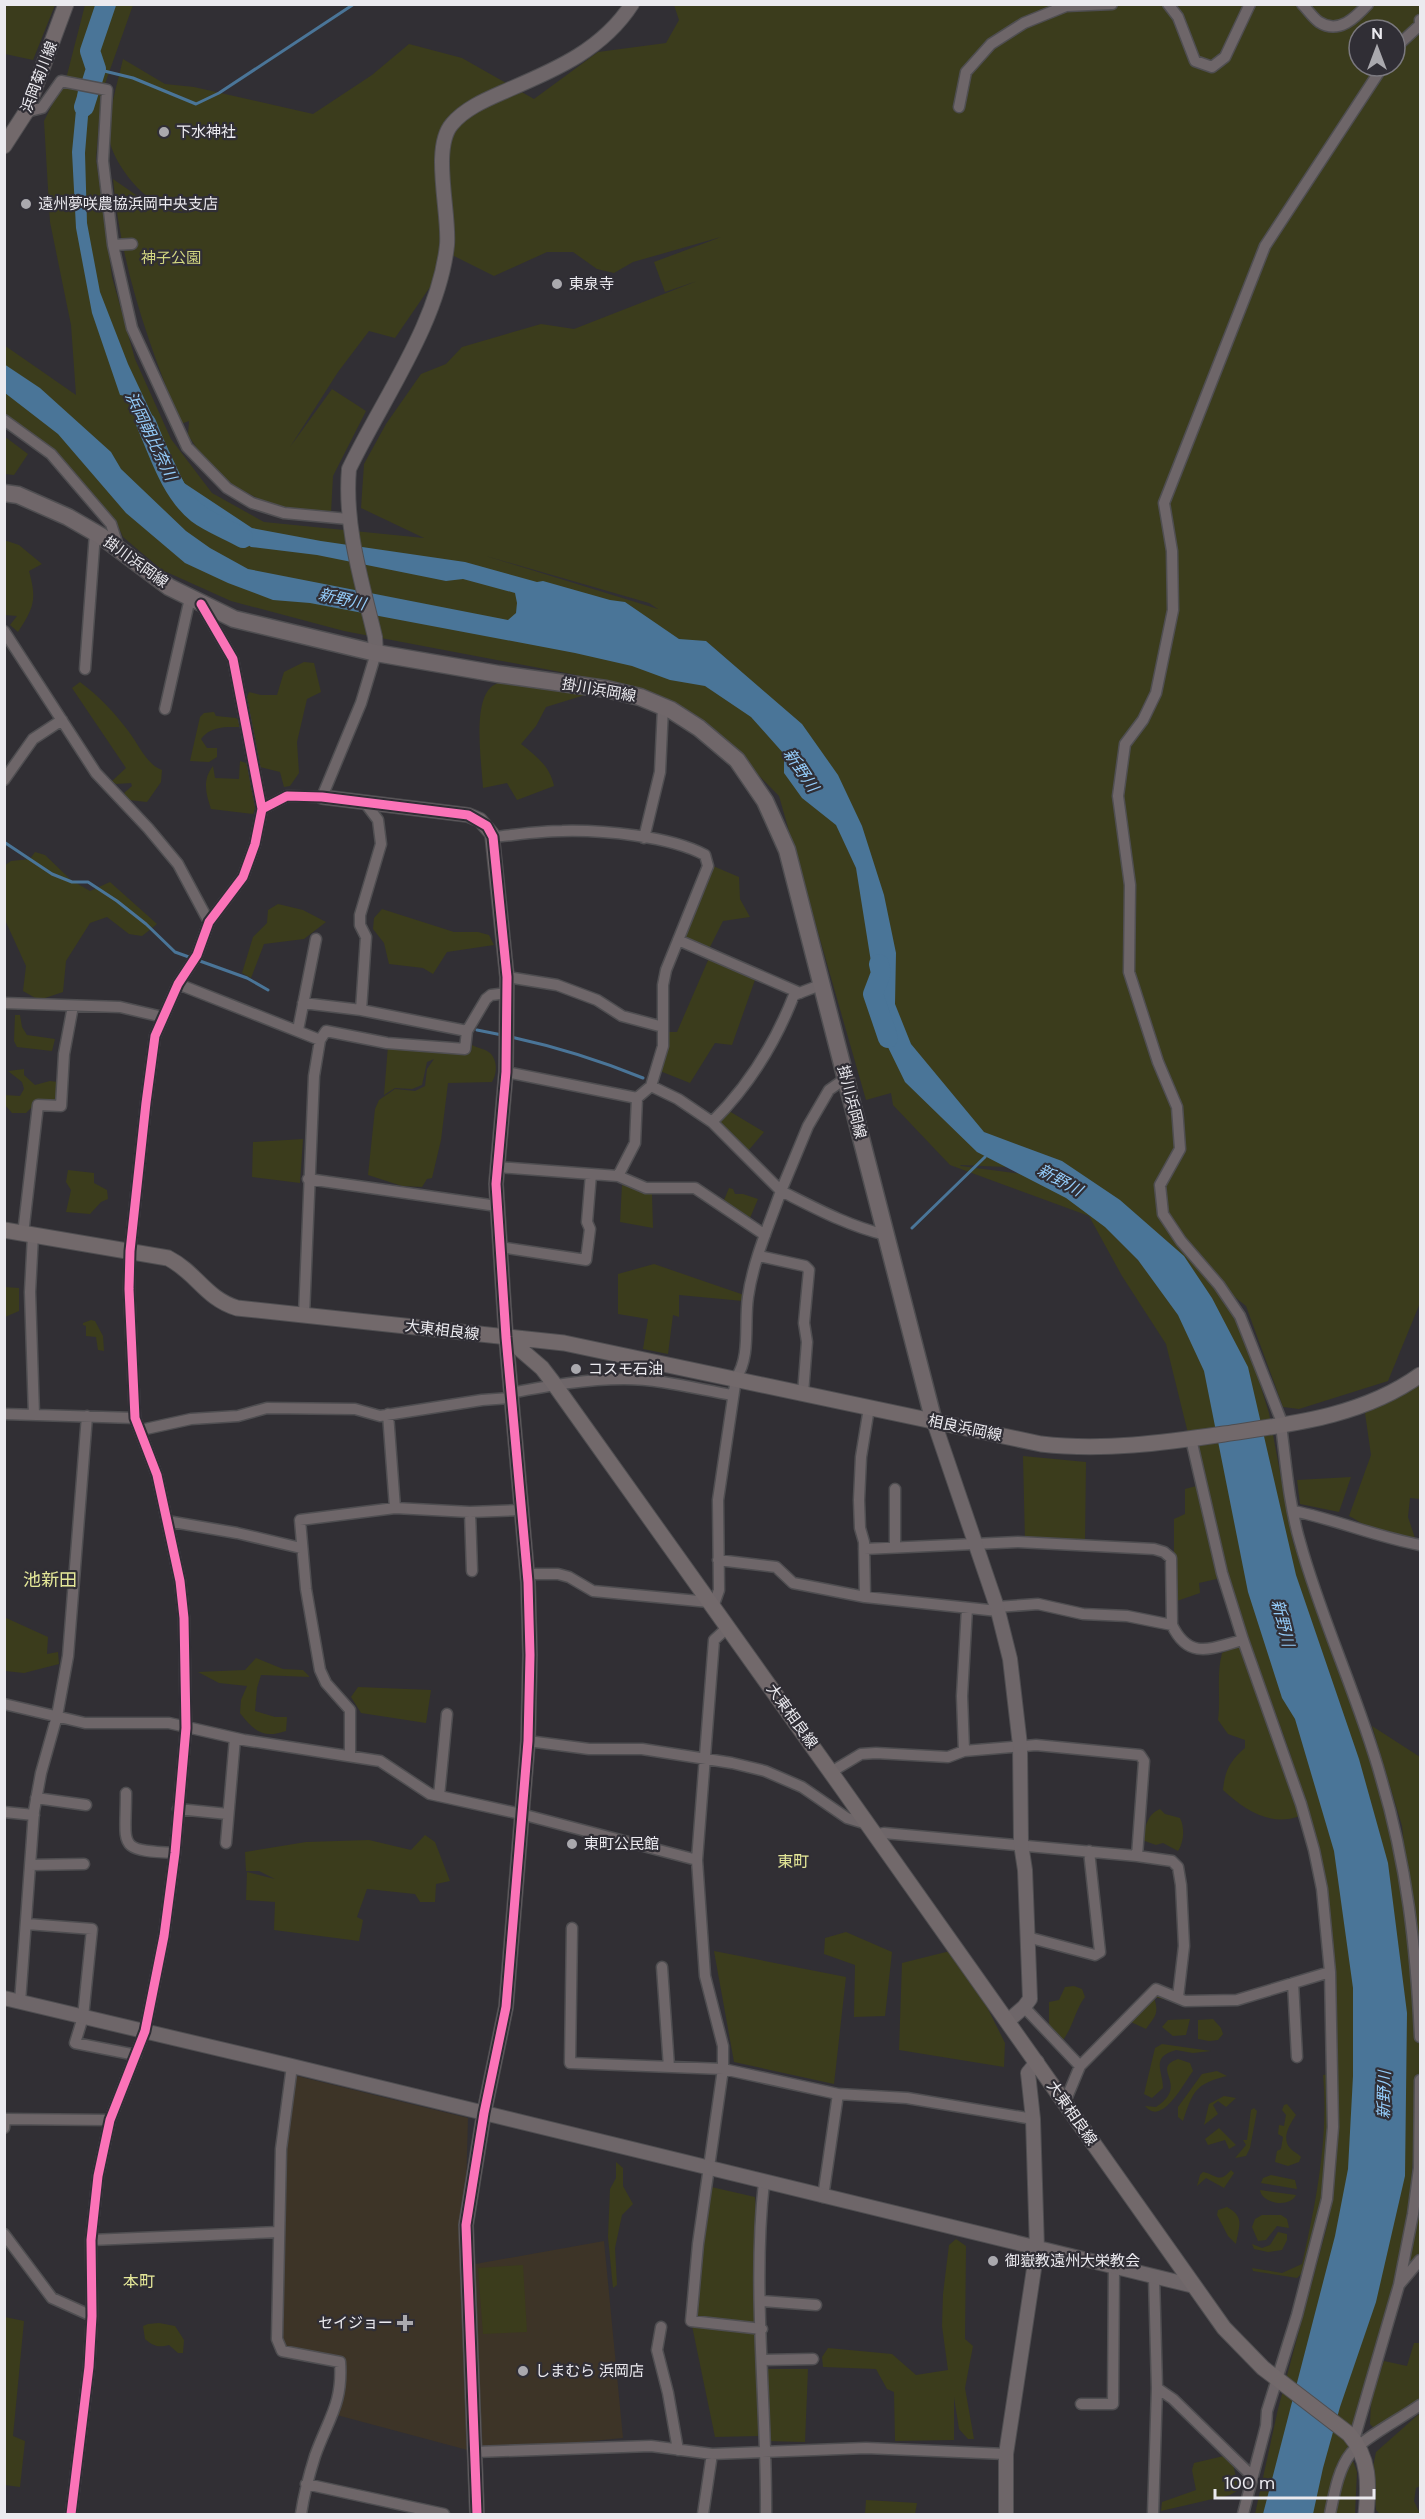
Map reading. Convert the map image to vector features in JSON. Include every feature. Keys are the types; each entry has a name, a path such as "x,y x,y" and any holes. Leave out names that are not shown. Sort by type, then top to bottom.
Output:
{"main road":[{"name":"浜岡菊川線","path":"4,146 27,112 66,4"},
{"name":"掛川浜岡線","path":"4,493 18,495 68,517 95,532 169,587 234,619 375,645 498,674 606,689 640,697 663,707 699,728 737,760 765,801 787,850 934,1422"},
{"name":"大東相良線","path":"4,1230 168,1258 189,1271 215,1299 237,1308 506,1337 542,1368 1224,2328 1247,2353 1279,2381 1354,2440"},
{"name":"相良浜岡線","path":"506,1337 587,1347 1041,1444 1079,1448 1114,1448 1280,1426 1315,1419 1364,1406 1390,1394 1420,1375"},
{"path":"1354,2440 1366,2462 1366,2514"}],"street":[{"path":"322,797 361,703 375,645 349,523 346,493 349,469 418,340 443,269 447,243 443,147 451,125 488,99 561,68 608,32 632,4"},
{"path":"959,107 966,72 991,44 1024,23 1066,6 1112,4"},
{"path":"1168,4 1178,17 1195,61 1212,67 1225,57 1250,4"},
{"path":"1302,4 1320,23 1334,26 1350,23 1368,4"},
{"path":"1407,37 1420,25 1420,20"},
{"path":"1375,78 1265,246 1164,503 1172,551 1173,610 1156,693 1143,720 1125,744 1118,796 1130,885 1129,972 1158,1062 1176,1107 1180,1149 1160,1185 1163,1214 1181,1241 1219,1285 1240,1316 1280,1426 1299,1540 1323,1615 1371,1747 1394,1823 1409,1895 1417,1971 1420,2037"},
{"path":"27,112 42,108 61,81 107,90 103,161 113,245 132,328 159,391 191,453 227,488 267,509 349,523"},
{"path":"113,245 132,244"},
{"path":"4,420 51,454 111,524 119,550"},
{"path":"85,669 95,532"},
{"path":"165,709 195,601"},
{"path":"71,2514 89,2367 92,2316 91,2240 98,2176 110,2121 145,2031 164,1936 175,1853 186,1728 187,1684 180,1581 157,1475 135,1418 129,1289 130,1251 155,1036 177,984 194,960 209,922 243,877 255,844 262,809 233,659 195,601"},
{"path":"4,631 96,773 148,828 178,864 209,922"},
{"path":"644,838 660,772 663,707"},
{"path":"4,780 33,739 62,720"},
{"path":"262,809 287,796 322,797 468,815 487,826 493,837 507,977 506,1072 495,1184 527,1574 530,1655 528,1741 506,2007 484,2113 466,2225 477,2514"},
{"path":"361,1010 366,937 360,925 360,915 381,836 378,820 366,804"},
{"path":"493,837 562,831 644,838 688,846 705,855 708,866 678,940 663,985 663,1046 651,1086 637,1098 635,1143 618,1176"},
{"path":"298,1030 316,939"},
{"path":"678,940 800,993"},
{"path":"507,977 557,985 597,1000 622,1016 663,1027"},
{"path":"177,984 320,1040"},
{"path":"712,1122 726,1107 771,1044 781,1028 794,995 823,984"},
{"path":"304,1315 308,1179 314,1076 320,1040 326,1031 387,1043 465,1049 467,1031 486,999 491,995 507,993"},
{"path":"4,1003 120,1006 164,1017"},
{"path":"303,1003 361,1010 467,1031"},
{"path":"34,1415 28,1235 38,1105 61,1106 64,1054 73,1006"},
{"path":"506,1072 637,1098"},
{"path":"527,1574 558,1574 593,1591 711,1604 719,1590 718,1500 735,1378 743,1368 748,1296 765,1235 808,1126 829,1090 846,1078"},
{"path":"651,1086 678,1099 712,1122 781,1191 845,1222 886,1235"},
{"path":"498,1167 618,1176 646,1188 696,1188 765,1235"},
{"path":"500,1247 586,1260 590,1229 586,1222 591,1174"},
{"path":"308,1179 497,1206"},
{"path":"759,1256 805,1266 809,1270 804,1323 807,1342 803,1394"},
{"path":"141,1430 191,1419 238,1416 267,1408 355,1409 380,1416 511,1395 555,1385 626,1379 659,1382 733,1395"},
{"path":"865,1597 864,1549 859,1500 861,1457 869,1408"},
{"path":"4,1414 135,1418"},
{"path":"388,1414 395,1508"},
{"path":"20,2002 36,1798 57,1716 68,1656 87,1416"},
{"path":"934,1422 997,1609 1012,1670 1020,1745 1020,1844 1025,1870 1030,1999 1008,2022"},
{"path":"1194,1438 1221,1573 1298,1794 1314,1850 1322,1889 1330,1972 1333,2127 1327,2199 1243,2514"},
{"path":"895,1547 896,1489"},
{"path":"350,1756 350,1710 326,1683 320,1670 301,1548 300,1520 395,1508 470,1512 521,1510"},
{"path":"1293,1511 1332,1519 1420,1545"},
{"path":"470,1512 472,1571"},
{"path":"167,1521 237,1533 301,1548"},
{"path":"864,1549 975,1542 1154,1549 1164,1552 1171,1558 1172,1625 1177,1635 1189,1647 1204,1650 1243,1640"},
{"path":"718,1560 776,1567 793,1583 865,1597 967,1608 997,1609 1038,1604 1083,1614 1127,1616 1172,1625"},
{"path":"964,1751 962,1696 967,1608"},
{"path":"727,1628 714,1640 697,1860 705,1976 723,2046 723,2069 698,2244 691,2320 762,2328"},
{"path":"4,1704 85,1723 152,1722 380,1761 430,1794 521,1814 697,1860"},
{"path":"439,1796 447,1714"},
{"path":"226,1843 235,1738"},
{"path":"528,1741 589,1749 642,1749 705,1758 765,1771 802,1787 847,1818 871,1830 884,1833 1020,1844 1172,1861 1178,1867 1184,1946 1178,1997"},
{"path":"831,1772 861,1754 948,1757 964,1751 1020,1745 1140,1755 1144,1761 1137,1856"},
{"path":"126,1794 126,1839 129,1846 138,1851 175,1853"},
{"path":"36,1798 86,1805"},
{"path":"178,1809 228,1814"},
{"path":"4,1812 34,1815"},
{"path":"1027,1937 1095,1955 1100,1952 1089,1851"},
{"path":"30,1864 84,1864"},
{"path":"27,1924 92,1929 83,2017 75,2043 136,2055"},
{"path":"572,1928 570,2063 723,2069 838,2094 907,2098 1033,2119"},
{"path":"662,1967 669,2067"},
{"path":"1065,2102 1080,2066 1156,1989 1185,2001 1237,2000 1330,1972"},
{"path":"1293,1983 1297,2057"},
{"path":"4,1998 1194,2286"},
{"path":"1024,2007 1080,2066"},
{"path":"1006,2514 1006,2454 1037,2249 1033,2119 1028,2073 1037,2062"},
{"path":"292,2066 281,2149 277,2340 282,2351 340,2362 339,2398 306,2484 301,2514"},
{"path":"1330,2514 1335,2489 1350,2455 1399,2285 1413,2214 1419,2168 1420,2079"},
{"path":"823,2197 838,2094"},
{"path":"4,2128 5,2119 110,2121"},
{"path":"764,2182 758,2234 766,2514"},
{"path":"91,2240 279,2232"},
{"path":"4,2235 52,2298 92,2316"},
{"path":"1399,2285 1420,2260"},
{"path":"1081,2404 1113,2404 1114,2267"},
{"path":"1153,2514 1157,2388 1154,2277"},
{"path":"761,2301 816,2305"},
{"path":"661,2327 657,2350 668,2392 678,2450"},
{"path":"763,2360 813,2359"},
{"path":"1157,2388 1173,2399 1252,2476"},
{"path":"1354,2440 1420,2405"},
{"path":"475,2452 651,2446 712,2454 766,2454 866,2448 1006,2454"},
{"path":"703,2514 712,2454"},
{"path":"306,2484 443,2514"}],"shaded area":[{"path":"297,2076 468,2118 464,2266 604,2241 623,2438 475,2452 333,2414 338,2359 281,2348 281,2149"}],"green space":[{"path":"5,4 55,5 33,60 5,54"},
{"name":"神子公園","path":"85,5 133,5 101,95 96,159 112,277 135,359 171,439 212,493 264,522 424,538 361,508 364,464 386,424 421,374 446,364 462,347 541,324 574,329 697,281 665,292 654,262 721,237 633,262 614,273 597,269 573,252 547,252 494,276 452,255 395,338 369,331 338,372 290,447 332,389 366,411 333,476 331,513 274,507 229,483 202,456 188,435 189,421 181,424 147,334 122,243 113,179 143,200 165,210 176,213 199,209 180,211 157,203 135,185 118,162 112,149 109,130 111,110 123,59 165,84 194,87 313,114 372,75 409,44 462,58 534,99 598,52 666,43 679,20 674,5 1420,5 1420,1303 1388,1381 1299,1409 1283,1407 1246,1306 1205,1273 1238,1313 1269,1413 1293,1542 1319,1619 1374,1756 1409,1890 1402,1826 1372,1726 1420,1757 1420,2082 1408,2215 1387,2319 1348,2447 1357,2472 1355,2514 1255,2514 1278,2409 1329,2219 1333,2186 1333,2078 1322,1889 1290,1753 1218,1555 1166,1344 1122,1276 1089,1216 950,1165 893,1105 891,1093 866,1100 779,796 713,729 634,686 344,631 231,601 162,570 123,537 119,528 84,489 5,415 4,345 76,395 71,325 50,222 44,121 67,75","holes":["486,556 649,603 658,609","961,1166 1053,1169 1060,1179"]},
{"path":"4,436 28,454 14,475 5,474"},
{"path":"4,540 19,545 42,564 29,571 33,589 31,609 18,632 10,625 17,616 5,615"},
{"path":"304,662 314,663 321,692 307,699 297,742 299,773 290,786 284,787 280,772 256,766 246,699 249,692 277,695 284,672"},
{"path":"517,680 585,695 546,707 536,726 521,744 546,767 554,786 517,800 507,783 483,788 480,717 482,703 487,692 494,685"},
{"path":"80,682 112,712 147,759 162,770 161,782 147,802 129,800 124,793 132,786 131,783 116,784 112,781 126,768 72,688"},
{"path":"214,712 216,716 236,718 243,722 243,727 220,728 205,734 201,739 207,748 217,748 217,757 209,762 190,761 200,717 204,713"},
{"path":"240,761 249,764 257,803 253,814 211,809 206,782 213,766 215,778 239,779"},
{"path":"35,852 45,855 71,880 90,891 110,882 157,924 142,936 129,934 107,917 90,923 66,961 63,992 39,1000 23,991 26,966 5,920 4,866 11,861 30,859"},
{"path":"713,866 739,877 740,899 750,917 723,921 708,951 683,941"},
{"path":"278,904 303,910 326,922 304,939 264,944 251,978 242,973 253,937 267,923 268,910"},
{"path":"382,909 454,932 478,932 489,935 494,945 447,952 433,974 423,968 389,964 384,943 373,929 374,918"},
{"path":"709,958 756,977 732,1045 715,1043 690,1083 660,1071 669,1032 677,1032"},
{"path":"15,1015 20,1015 22,1027 27,1035 55,1039 52,1051 17,1047 14,1041"},
{"path":"472,1045 486,1050 493,1056 495,1075 492,1082 448,1083 441,1140 432,1178 427,1179 422,1187 402,1186 368,1175 375,1109 379,1100 395,1089 415,1091 425,1086 427,1069 434,1059 427,1062 422,1085 412,1089 395,1088 384,1095 388,1046 460,1050 461,1055 471,1052"},
{"path":"24,1069 24,1075 35,1085 50,1081 58,1082 58,1099 48,1104 37,1102 26,1113 12,1113 5,1105 4,1095 20,1096 24,1089 22,1082 8,1071"},
{"path":"729,1111 764,1132 748,1151 717,1123"},
{"path":"303,1139 300,1183 252,1177 253,1142"},
{"path":"68,1170 94,1173 94,1183 107,1190 108,1199 101,1202 90,1214 66,1212 71,1190 66,1182"},
{"path":"622,1185 652,1194 653,1228 620,1222"},
{"path":"729,1188 733,1189 735,1194 758,1199 750,1218 724,1200"},
{"path":"654,1264 744,1295 743,1301 679,1295 679,1317 673,1315 668,1354 643,1349 648,1319 618,1314 618,1274"},
{"path":"5,1287 19,1288 19,1311 5,1317"},
{"path":"95,1321 103,1336 104,1351 98,1350 96,1337 86,1336 86,1326 83,1323"},
{"path":"1420,1384 1420,1499 1410,1498 1408,1517 1415,1538 1399,1540 1381,1534 1349,1516 1371,1455 1365,1413"},
{"path":"1023,1456 1086,1462 1085,1542 1025,1542"},
{"path":"1351,1477 1339,1512 1300,1504 1297,1480"},
{"path":"1200,1485 1221,1578 1199,1583 1200,1593 1174,1602 1174,1519 1185,1514 1185,1489"},
{"path":"4,1617 48,1637 47,1654 58,1652 59,1664 24,1673 5,1671"},
{"path":"1244,1643 1300,1816 1278,1819 1258,1815 1223,1790 1227,1771 1245,1748 1245,1740 1228,1734 1218,1720 1220,1662 1222,1653"},
{"path":"256,1658 283,1669 303,1670 310,1677 261,1675 257,1688 255,1711 275,1717 287,1717 286,1731 265,1734 255,1729 245,1719 240,1713 241,1700 247,1686 219,1683 198,1672 245,1670"},
{"path":"358,1687 431,1690 426,1723 361,1713 351,1697"},
{"path":"1160,1809 1165,1814 1180,1818 1183,1835 1178,1851 1163,1843 1156,1845 1142,1840 1149,1818"},
{"path":"425,1835 435,1842 450,1881 436,1884 435,1902 420,1902 415,1894 367,1889 357,1917 363,1920 359,1941 274,1930 275,1902 246,1900 247,1872 275,1879 259,1871 246,1871 245,1852 306,1842 369,1840 411,1850"},
{"path":"846,1932 892,1952 885,2016 854,2017 855,1965 824,1954 825,1938"},
{"path":"714,1951 846,1977 834,2084 734,2062"},
{"path":"950,1951 983,1999 1005,2043 1004,2067 899,2050 902,1963"},
{"path":"1074,1986 1082,1989 1085,1997 1063,2040 1049,2030 1049,2002 1059,2000 1065,1987"},
{"path":"1159,1990 1185,2001 1236,2005 1194,2006 1154,1997 1156,2014 1146,2029 1131,2022"},
{"path":"1190,2019 1186,2035 1173,2036 1162,2027 1168,2020"},
{"path":"1213,2019 1223,2034 1218,2040 1198,2039 1198,2020"},
{"path":"1162,2044 1211,2051 1193,2053 1176,2050 1163,2056 1160,2065 1163,2088 1152,2098 1144,2094 1155,2048"},
{"path":"1178,2059 1190,2063 1193,2071 1165,2108 1152,2111 1145,2106 1156,2107 1166,2099 1171,2084 1167,2067"},
{"path":"1217,2071 1227,2076 1208,2082 1197,2090 1183,2121 1178,2117 1178,2107 1202,2074"},
{"path":"1330,2074 1332,2101 1323,2197 1309,2266 1297,2278 1253,2271 1252,2268 1282,2273 1302,2264 1312,2218 1323,2145 1323,2075"},
{"path":"1420,2082 1420,2253 1405,2268 1418,2175"},
{"path":"1224,2096 1236,2098 1226,2107 1218,2101 1213,2105 1218,2114 1204,2125 1209,2104"},
{"path":"1287,2104 1296,2115 1287,2131 1287,2144 1301,2157 1299,2162 1288,2166 1275,2162 1283,2137 1278,2134 1279,2125 1284,2126 1286,2115 1282,2110"},
{"path":"1254,2108 1257,2111 1250,2148 1246,2156 1235,2158 1246,2145 1243,2140 1247,2140 1251,2110"},
{"path":"1219,2128 1236,2145 1229,2149 1225,2140 1208,2145 1205,2139"},
{"path":"616,2162 623,2168 623,2186 633,2204 622,2215 615,2248 617,2285 613,2288 608,2237 610,2189 616,2178"},
{"path":"1231,2170 1234,2173 1224,2188 1206,2178 1197,2186 1203,2172 1221,2178"},
{"path":"1271,2175 1295,2180 1297,2189 1261,2183 1263,2178"},
{"path":"707,2186 755,2197 758,2237 756,2332 759,2436 715,2437 691,2321"},
{"path":"1260,2190 1296,2195 1288,2202 1276,2203 1266,2199"},
{"path":"1227,2207 1239,2218 1236,2244 1228,2236 1217,2215 1218,2210"},
{"path":"1262,2215 1281,2215 1287,2219 1289,2228 1277,2226 1266,2240 1258,2241 1252,2227 1255,2219"},
{"path":"1278,2232 1287,2234 1282,2250 1268,2252 1254,2249 1252,2244 1262,2248 1270,2245"},
{"path":"956,2239 966,2246 965,2339 973,2346 965,2388 974,2439 968,2439 959,2429 954,2397 954,2440 895,2441 894,2392 887,2389 876,2369 823,2367 822,2357 828,2348 892,2354 916,2375 948,2370 942,2326 943,2294 949,2245"},
{"path":"523,2265 527,2332 483,2334 478,2268"},
{"path":"5,2317 24,2321 13,2436 25,2441 20,2487 5,2485"},
{"path":"159,2323 175,2326 184,2340 183,2353 178,2353 169,2345 156,2346 145,2339 143,2326"},
{"path":"1414,2343 1420,2343 1420,2401 1375,2429 1370,2424 1371,2400 1384,2361 1407,2366"},
{"path":"763,2369 808,2369 805,2442 766,2441"},
{"path":"1420,2413 1420,2486 1416,2488 1414,2501 1420,2514 1380,2514 1376,2510 1373,2467 1376,2452"},
{"path":"1228,2455 1233,2464 1239,2490 1230,2495 1161,2511 1162,2502 1196,2490 1192,2470 1194,2463"},
{"path":"866,2500 917,2503 915,2514 865,2514"}],"water":[{"path":"78,89 90,92 85,153 87,223 100,292 128,364 184,483 252,528 321,541 465,562 537,582 543,581 625,602 679,639 706,641 802,724 838,775 862,826 884,895 896,953 895,1004 911,1044 984,1132 1062,1161 1120,1200 1184,1256 1212,1298 1248,1367 1296,1575 1359,1759 1388,1863 1407,2013 1405,2176 1376,2302 1340,2407 1313,2514 1263,2514 1335,2236 1348,2169 1353,2076 1353,1988 1334,1851 1295,1719 1282,1698 1248,1592 1204,1371 1178,1315 1138,1260 1105,1227 1066,1198 977,1152 905,1082 883,1037 856,868 836,825 802,798 784,773 784,754 751,717 705,686 670,680 632,666 575,653 310,603 273,600 228,583 185,563 126,513 58,434 5,393 4,364 40,388 111,452 121,469 186,531 210,548 248,569 508,620 516,613 515,593 463,579 446,581 317,555 251,547 190,504 171,476 126,396 120,395 92,313 76,228 72,152"}],"waterway":[{"name":"浜岡朝比奈川","path":"84,107 96,69 90,51 106,4"},
{"path":"96,69 133,78 196,104 219,93 354,4"},
{"name":"浜岡朝比奈川","path":"146,423 173,483 188,504 202,517 243,538"},
{"path":"4,842 52,874 72,882 88,882 146,924 175,952 247,978 268,990"},
{"name":"新野川","path":"879,964 881,973 873,994 888,1038"},
{"path":"477,1030 502,1035"},
{"path":"511,1037 578,1055 643,1078"},
{"path":"912,1228 985,1157"}],"cycle path":[{"path":"71,2514 89,2367 92,2316 91,2240 98,2176 110,2120 145,2031 164,1936 175,1853 186,1728 184,1618 180,1581 157,1475 135,1418 129,1289 130,1251 146,1103 155,1036 178,984 197,955 209,922 243,877 255,844 262,809 233,659 201,604"},
{"path":"262,809 287,796 322,797 468,815 487,826 493,837 507,977 506,1072 496,1184 506,1337 528,1582 530,1655 528,1741 506,2007 484,2113 466,2225 477,2514"}],"place":[{"name":"下水神社","path":"164,132"},
{"name":"遠州夢咲農協浜岡中央支店","path":"26,204"},
{"name":"東泉寺","path":"557,284"},
{"name":"コスモ石油","path":"576,1369"},
{"name":"東町公民館","path":"572,1844"},
{"name":"御嶽教遠州大栄教会","path":"993,2261"},
{"name":"セイジョー","path":"405,2323"},
{"name":"しまむら 浜岡店","path":"523,2371"}],"district":[{"name":"池新田","path":"50,1580"},
{"name":"東町","path":"793,1861"},
{"name":"本町","path":"139,2281"}]}
